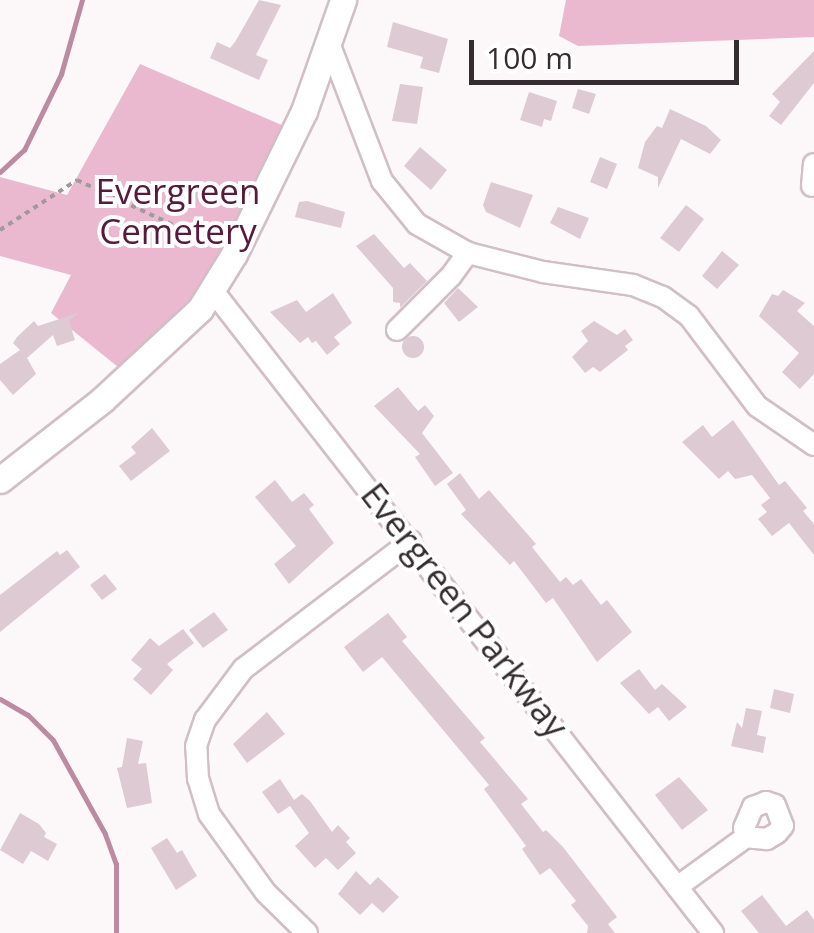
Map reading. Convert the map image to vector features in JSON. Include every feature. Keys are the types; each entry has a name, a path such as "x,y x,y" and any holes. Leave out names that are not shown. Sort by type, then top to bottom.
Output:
{"main road":[{"path":"0,480 102,400 200,309 234,254 304,111 344,0"}],"street":[{"path":"329,43 388,190 417,224 468,253 544,272 633,285 663,297 690,316 756,406 814,444"},
{"path":"812,186 814,164"},
{"path":"397,330 468,253"},
{"name":"Evergreen Parkway","path":"213,290 713,933"},
{"path":"306,933 266,893 208,814 198,779 196,746 206,720 242,669 411,542"},
{"path":"677,887 746,837"}],"path":[{"path":"0,230 77,180 234,254"}],"green space":[{"path":"566,0 814,0 814,37 578,46 559,36"},
{"name":"Evergreen Cemetery","path":"140,64 284,126 202,290 123,371 51,313 71,275 0,256 0,177 67,195"}],"building":[{"path":"259,0 281,5 256,55 268,60 259,80 210,58 217,42 230,48"},
{"path":"393,22 448,39 439,73 420,68 423,57 387,47"},
{"path":"814,51 814,83 781,125 769,116 780,102 772,94"},
{"path":"400,84 423,87 417,124 392,121"},
{"path":"578,89 596,94 589,114 572,108"},
{"path":"529,92 557,101 551,121 544,119 542,127 520,120"},
{"path":"670,109 706,126 721,140 710,154 681,139 658,188 658,177 638,168 645,142 657,126 662,128"},
{"path":"420,147 447,170 431,190 404,166"},
{"path":"600,157 617,164 607,189 590,182"},
{"path":"491,182 533,195 520,228 486,212 483,205"},
{"path":"299,202 345,212 341,228 295,217"},
{"path":"686,205 704,219 679,252 660,238"},
{"path":"558,207 589,218 580,239 550,223"},
{"path":"374,234 404,268 410,263 427,281 400,308 400,303 393,302 393,288 356,246"},
{"path":"722,251 739,265 717,289 702,276"},
{"path":"458,288 478,307 459,322 444,303"},
{"path":"783,290 805,303 797,311 814,326 814,374 800,389 782,372 799,353 759,316 772,294 778,296"},
{"path":"333,293 352,323 334,337 340,344 327,355 308,337 300,343 270,312 297,300 306,312"},
{"path":"78,313 69,321 75,340 57,346 53,335 27,358 36,374 13,395 0,380 0,364 20,350 13,343 17,337 34,321 38,326"},
{"path":"594,321 617,335 625,329 633,340 625,346 628,350 600,372 593,367 585,373 572,357 588,341 581,331"},
{"path":"413,336 421,339 421,355 413,358 405,355 402,347 405,339"},
{"path":"398,387 418,411 425,405 434,416 422,433 453,473 435,486 415,457 420,454 374,406"},
{"path":"733,420 779,485 785,481 807,508 803,511 814,524 814,555 789,523 772,536 758,519 767,512 761,505 770,498 752,475 735,479 728,471 719,479 682,442 703,425 712,437"},
{"path":"152,428 170,451 131,481 119,466 136,453 131,447"},
{"path":"460,473 479,499 489,490 536,544 532,547 560,582 566,577 573,585 581,579 601,605 607,600 632,632 597,662 553,598 546,603 514,561 510,565 461,514 466,510 447,484"},
{"path":"275,480 292,502 304,493 314,505 309,509 334,543 289,584 274,564 296,546 255,497"},
{"path":"67,550 80,567 0,632 0,595 57,551 60,555"},
{"path":"105,574 117,589 102,600 90,585"},
{"path":"214,612 228,630 203,648 189,630"},
{"path":"388,613 407,637 402,641 485,738 480,742 528,799 521,804 543,832 546,830 563,847 617,917 608,924 615,933 587,933 588,926 571,905 576,901 550,868 540,875 522,849 526,846 484,789 489,785 382,657 363,672 344,647"},
{"path":"183,629 194,643 167,664 173,670 151,695 133,679 142,669 131,660 150,638 159,646"},
{"path":"639,669 655,690 662,684 687,707 669,721 658,707 649,714 620,683"},
{"path":"774,689 794,694 790,713 770,708"},
{"path":"746,708 762,711 757,735 766,737 763,753 731,746 737,722 742,728"},
{"path":"267,712 285,734 247,763 233,744"},
{"path":"127,738 143,741 138,764 146,763 152,803 127,808 117,768 122,767"},
{"path":"679,777 708,810 682,830 655,795"},
{"path":"280,779 294,800 302,794 332,832 338,825 350,838 346,842 356,853 338,870 326,858 315,868 295,846 309,833 290,806 278,814 262,792"},
{"path":"20,813 39,824 46,833 44,837 57,844 48,861 31,851 23,864 0,850"},
{"path":"167,838 177,853 182,850 197,876 176,890 151,848"},
{"path":"356,871 370,885 378,877 399,897 383,913 372,903 360,915 338,894"},
{"path":"762,895 786,926 807,910 814,920 814,933 759,933 741,911"}],"waterway":[{"path":"0,172 24,150 61,74 82,0"},
{"path":"0,699 28,715 53,740 105,834 116,864 116,933"}]}
